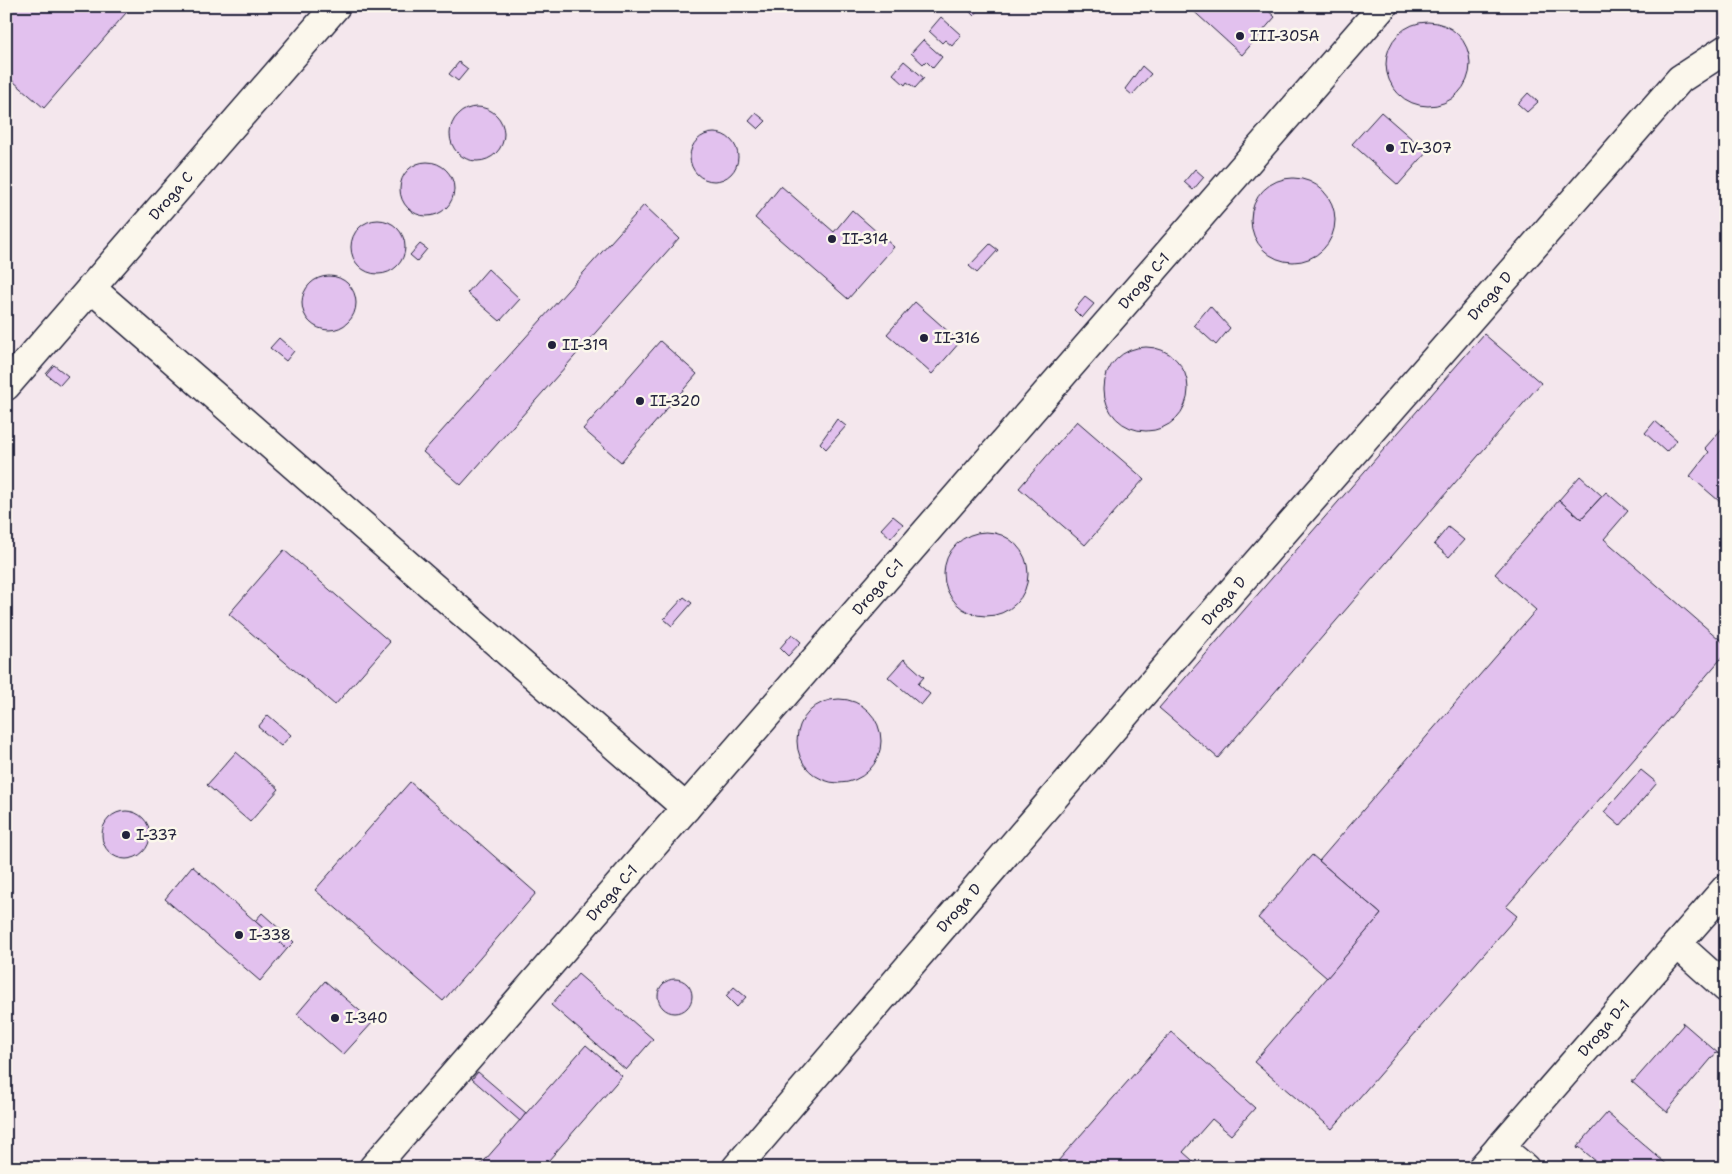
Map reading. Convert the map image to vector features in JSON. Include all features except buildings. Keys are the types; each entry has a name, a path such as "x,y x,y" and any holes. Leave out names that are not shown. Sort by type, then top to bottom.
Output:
{"lane":[{"name":"Droga C","path":"6,386 336,6"},
{"name":"Droga C-1","path":"373,1168 1383,6"},
{"name":"Droga D","path":"736,1168 1184,646 1680,79 1726,49"},
{"path":"91,288 686,808"},
{"name":"Droga D-1","path":"1482,1168 1726,888"},
{"path":"1677,944 1726,988"},
{"path":"1500,1147 1525,1168"}],"shaded area":[{"path":"6,6 1726,6 1726,1168 6,1168"}],"place":[{"name":"III-305A","path":"1240,36"},
{"name":"IV-307","path":"1390,148"},
{"name":"II-314","path":"832,239"},
{"name":"II-316","path":"924,338"},
{"name":"II-319","path":"552,345"},
{"name":"II-320","path":"640,401"},
{"name":"I-337","path":"126,835"},
{"name":"I-338","path":"239,935"},
{"name":"I-340","path":"335,1018"}]}
